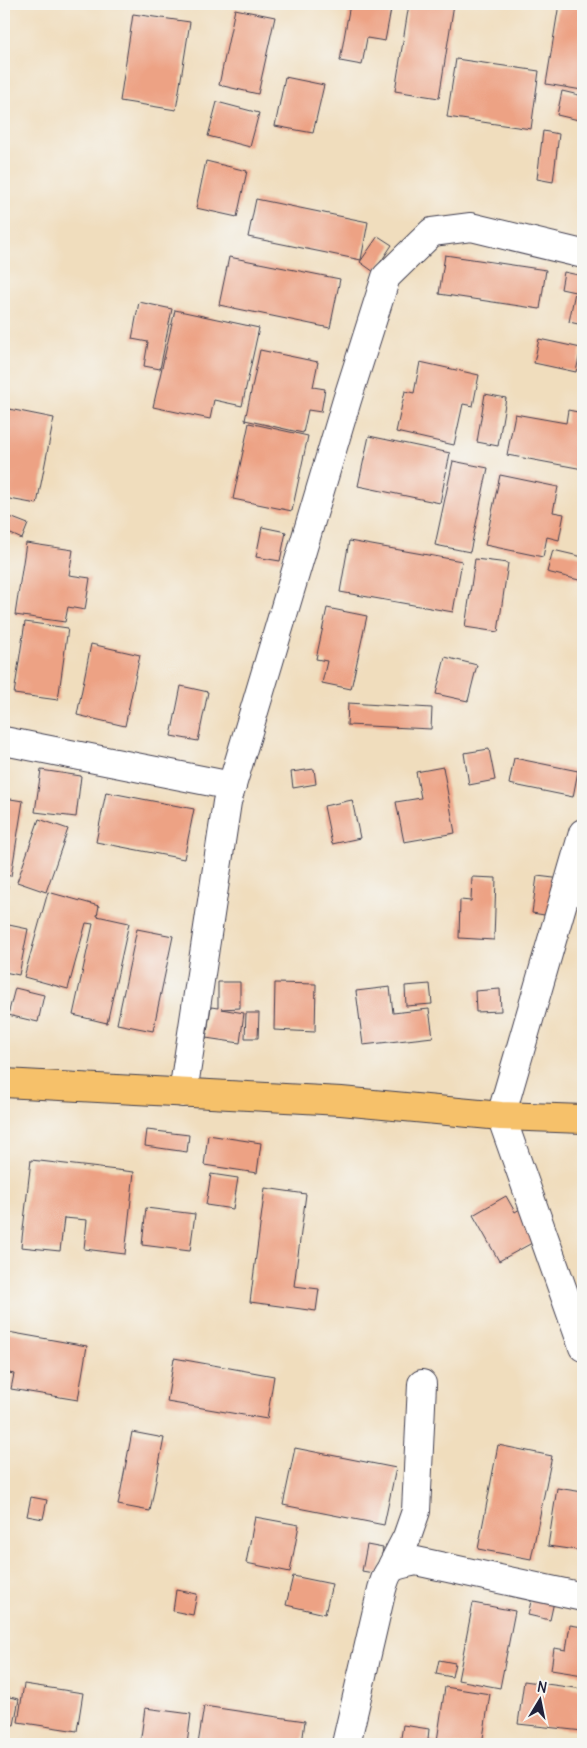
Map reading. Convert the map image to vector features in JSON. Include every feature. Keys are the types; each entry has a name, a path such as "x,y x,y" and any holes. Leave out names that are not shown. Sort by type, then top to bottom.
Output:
{"main road":[{"path":"4,1083 341,1101 501,1116 583,1119"}],"street":[{"path":"183,1093 227,802 347,400 386,277 432,232 471,227 583,254"},
{"path":"4,741 232,786"},
{"path":"583,832 501,1116 583,1346"},
{"path":"346,1744 387,1572 407,1537 416,1510 422,1384"},
{"path":"392,1566 416,1561 583,1597"}],"building":[{"path":"350,4 392,4 385,41 367,38 362,65 340,61"},
{"path":"409,4 454,4 439,98 395,91"},
{"path":"559,4 583,4 582,90 546,84"},
{"path":"235,9 275,17 258,94 219,85"},
{"path":"133,14 190,22 176,110 120,101"},
{"path":"456,59 539,71 531,129 447,117"},
{"path":"285,77 324,85 313,133 275,126"},
{"path":"562,91 583,96 583,121 557,115"},
{"path":"217,102 259,113 250,147 208,136"},
{"path":"543,131 559,134 553,182 537,179"},
{"path":"206,161 247,171 237,217 196,208"},
{"path":"256,199 368,222 361,260 248,237"},
{"path":"378,236 392,245 374,272 360,262"},
{"path":"445,255 546,270 540,309 439,294"},
{"path":"229,257 340,279 330,328 219,305"},
{"path":"564,272 583,276 583,325 569,322 575,292 561,289"},
{"path":"139,302 172,309 160,369 144,366 148,342 132,339"},
{"path":"175,310 259,328 242,406 214,400 210,419 153,407"},
{"path":"539,339 581,348 576,372 534,363"},
{"path":"260,350 318,362 313,387 325,389 321,412 308,410 303,433 245,420"},
{"path":"420,362 479,375 473,406 463,404 454,445 396,432 405,391 414,393"},
{"path":"485,394 506,398 498,446 477,442"},
{"path":"4,408 54,418 37,504 4,498"},
{"path":"568,410 583,413 583,469 507,455 515,414 566,423"},
{"path":"249,423 308,436 292,511 233,499"},
{"path":"369,436 450,453 440,503 358,486"},
{"path":"453,461 488,468 470,552 435,545"},
{"path":"500,475 558,487 553,512 564,514 559,540 547,537 543,557 485,545"},
{"path":"10,517 28,524 22,539 4,531"},
{"path":"262,527 286,532 280,561 256,557"},
{"path":"349,541 462,561 453,612 340,592"},
{"path":"26,543 73,550 69,575 90,578 85,610 68,607 65,622 15,615"},
{"path":"553,550 583,557 583,581 547,572"},
{"path":"475,559 508,563 498,632 465,627"},
{"path":"327,608 367,616 351,689 322,683 327,661 316,659"},
{"path":"25,622 68,628 58,700 14,694"},
{"path":"91,644 140,655 125,726 77,715"},
{"path":"445,657 477,665 468,701 436,694"},
{"path":"181,686 208,692 198,741 171,736"},
{"path":"348,703 432,708 431,729 347,725"},
{"path":"489,749 495,780 469,785 464,753"},
{"path":"514,758 578,771 573,797 509,784"},
{"path":"443,767 455,833 404,842 396,802 421,798 416,772"},
{"path":"314,769 316,784 293,788 291,772"},
{"path":"41,770 81,776 76,817 35,812"},
{"path":"106,792 194,809 184,859 96,842"},
{"path":"4,798 23,801 11,876 4,875"},
{"path":"352,800 360,838 332,844 324,806"},
{"path":"39,819 68,829 46,892 17,882"},
{"path":"537,876 562,879 557,917 532,913"},
{"path":"472,877 496,878 494,940 459,938 460,900 471,901"},
{"path":"4,885 8,885 5,907 4,907"},
{"path":"48,892 99,906 97,916 129,923 107,1023 73,1015 93,924 86,923 68,989 24,977"},
{"path":"4,924 28,929 19,975 4,972"},
{"path":"137,929 173,936 153,1031 117,1024"},
{"path":"218,982 240,982 240,1008 221,1009 244,1013 240,1043 206,1038 211,1007 218,1008"},
{"path":"275,983 316,984 315,1032 274,1030"},
{"path":"430,984 432,1004 406,1006 405,986"},
{"path":"390,987 393,1013 429,1009 433,1037 363,1045 356,991"},
{"path":"15,988 44,995 38,1022 8,1015"},
{"path":"500,989 501,1011 476,1012 475,991"},
{"path":"246,1013 259,1013 258,1038 245,1038"},
{"path":"147,1130 189,1135 187,1152 145,1146"},
{"path":"208,1135 261,1143 257,1173 204,1165"},
{"path":"31,1160 134,1172 125,1254 84,1249 87,1220 64,1218 60,1251 21,1247"},
{"path":"211,1174 238,1178 233,1209 206,1205"},
{"path":"265,1188 306,1194 294,1286 319,1289 316,1311 250,1302"},
{"path":"506,1196 515,1212 525,1206 543,1237 499,1261 473,1215"},
{"path":"146,1208 195,1214 190,1251 142,1245"},
{"path":"4,1324 9,1325 8,1332 87,1346 78,1400 11,1389 14,1374 4,1372"},
{"path":"174,1358 274,1376 267,1419 167,1402"},
{"path":"132,1432 164,1438 150,1511 118,1505"},
{"path":"498,1445 552,1456 531,1559 478,1549"},
{"path":"295,1448 396,1468 384,1525 283,1505"},
{"path":"557,1488 583,1492 583,1551 548,1546"},
{"path":"31,1497 47,1500 43,1519 27,1516"},
{"path":"255,1517 299,1525 290,1572 246,1563"},
{"path":"367,1545 383,1548 379,1574 362,1571"},
{"path":"293,1576 332,1584 325,1614 286,1605"},
{"path":"176,1590 197,1594 193,1615 173,1611"},
{"path":"533,1592 555,1597 550,1620 528,1615"},
{"path":"473,1603 515,1611 500,1688 458,1680"},
{"path":"570,1625 583,1627 583,1675 551,1670 554,1648 566,1650"},
{"path":"439,1660 455,1663 452,1677 436,1674"},
{"path":"524,1681 583,1689 583,1731 518,1724"},
{"path":"24,1684 83,1693 77,1731 18,1722"},
{"path":"445,1687 490,1694 482,1744 400,1744 403,1725 429,1729 428,1739 437,1741"},
{"path":"4,1696 19,1699 14,1725 4,1723"},
{"path":"204,1706 305,1721 302,1744 198,1744"},
{"path":"145,1708 191,1714 187,1744 140,1744"}]}
